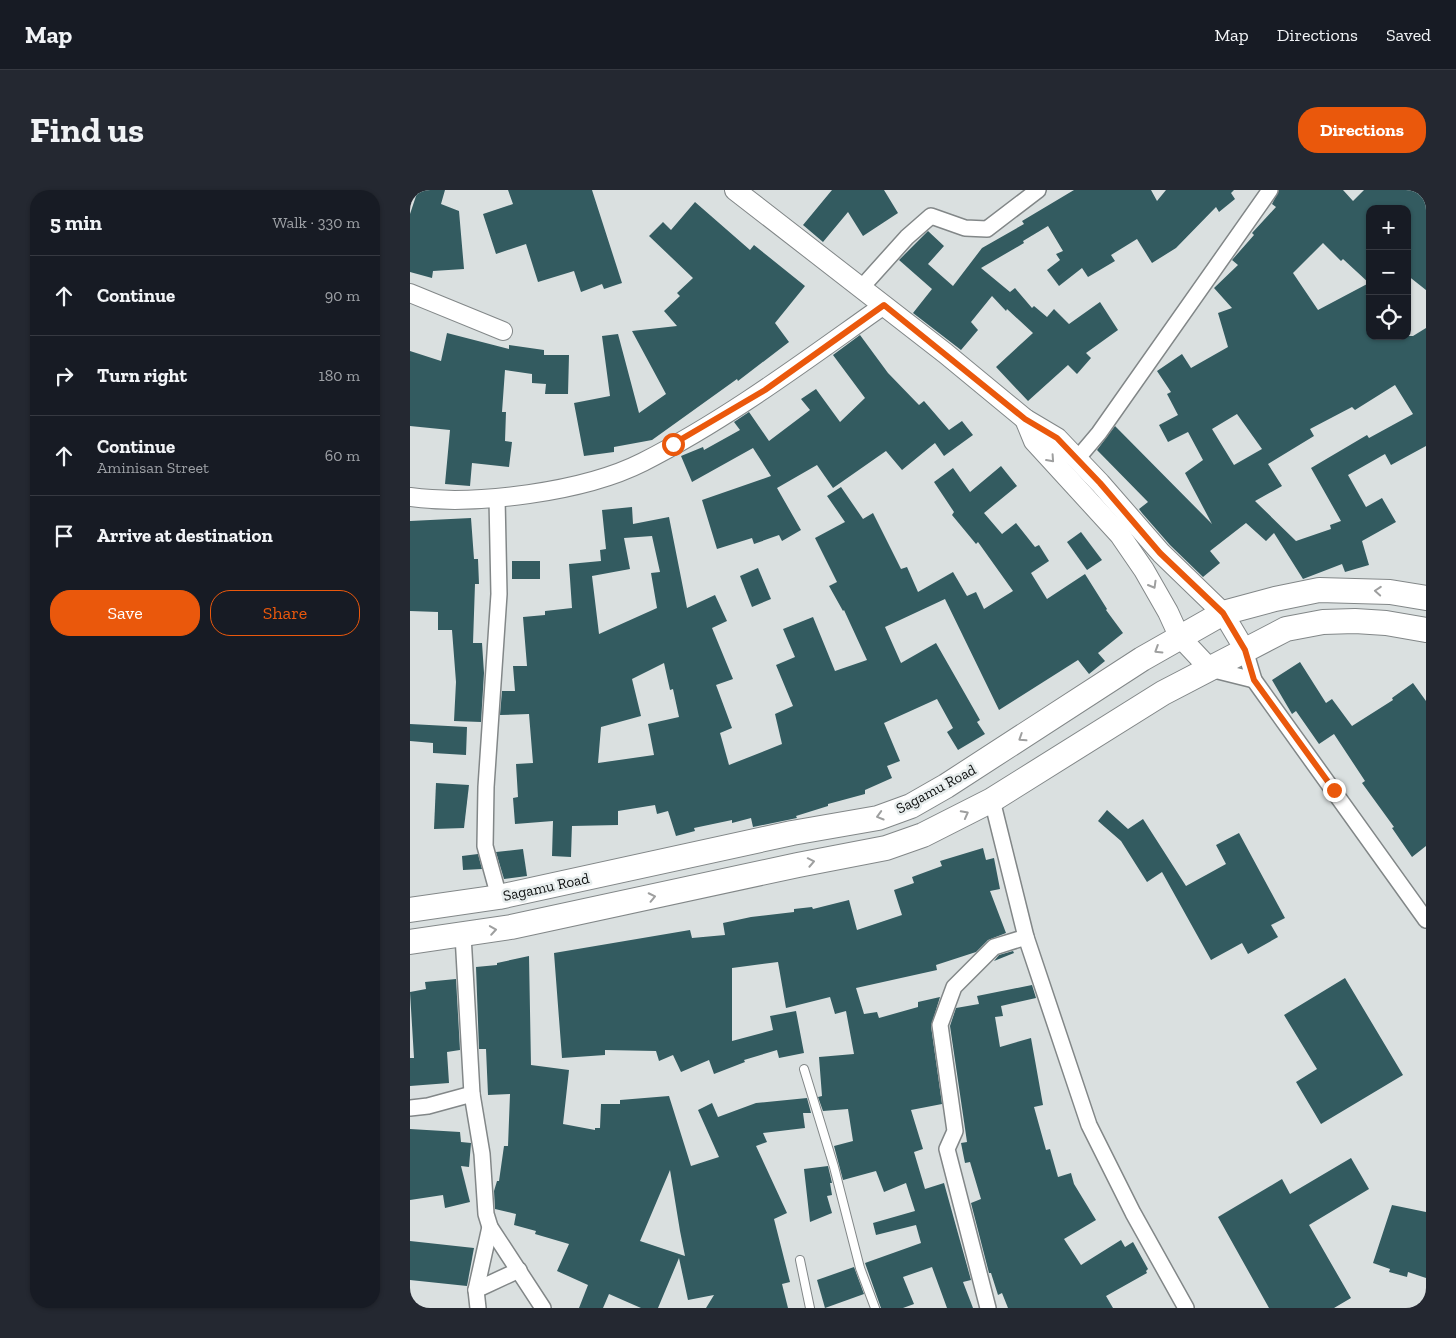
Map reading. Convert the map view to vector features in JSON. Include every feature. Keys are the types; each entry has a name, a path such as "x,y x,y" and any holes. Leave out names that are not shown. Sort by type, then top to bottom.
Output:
{"highway":[{"name":"Sagamu Road","path":"410,910 499,897 792,834 878,818 911,806 986,762 1179,636 1223,613 1319,590 1390,592 1426,598"},
{"path":"410,942 511,927 798,865 886,848 923,835 992,800 1163,693 1286,629 1323,622 1386,623 1426,630"}],"main road":[{"path":"735,190 884,305 1025,419 1057,438 1160,553 1223,613 1245,650"},
{"path":"1025,419 1034,441 1125,542 1149,578 1179,636 1210,670"}],"street":[{"path":"862,288 907,238 931,216 965,228 987,229 1038,190"},
{"path":"1077,459 1099,433 1270,190"},
{"path":"410,293 503,331"},
{"path":"410,497 432,500 497,498 553,490 600,478 642,463 765,390 884,305"},
{"path":"497,498 499,594 486,787 485,846 499,897"},
{"path":"1245,650 1254,680 1426,920"},
{"path":"1210,670 1254,680"},
{"path":"992,800 1026,937 1089,1125 1133,1213 1186,1308"},
{"path":"463,935 472,1094 482,1154 486,1214 490,1227 543,1308"},
{"path":"988,1308 947,1149 955,1131 940,1025 954,986 976,963 994,947 1026,937"},
{"path":"410,1108 428,1106 472,1094"},
{"path":"478,1308 476,1290 490,1227"},
{"path":"476,1290 519,1270"}],"lane":[{"path":"804,1069 834,1167 860,1268 875,1308"},
{"path":"800,1260 810,1308"}],"building":[{"path":"418,190 445,190 441,204 459,211 464,269 433,271 432,278 410,272 410,214"},
{"path":"508,190 592,190 622,283 604,289 602,284 581,292 574,271 538,282 526,244 496,254 483,214 513,204"},
{"path":"832,190 884,190 898,213 863,236 848,212 823,242 803,225"},
{"path":"1074,190 1151,190 1157,201 1166,190 1234,190 1231,193 1235,199 1219,212 1216,207 1176,248 1152,263 1137,239 1111,255 1115,261 1088,277 1082,268 1059,286 1047,270 1060,260 1056,254 1063,251 1048,226 1023,241 1024,243 981,268 1010,292 1015,288 1032,308 1034,306 1047,317 1054,309 1069,324 1100,302 1118,330 1086,353 1091,358 1077,374 1068,365 1028,401 996,367 1033,333 1007,309 1006,311 992,296 971,322 978,330 961,350 913,313 932,289 899,260 928,231 944,246 928,264 953,286 982,248 1024,224 1022,221"},
{"path":"1279,190 1343,190 1353,201 1364,190 1426,190 1426,290 1411,278 1411,205 1366,205 1366,280 1343,259 1341,261 1323,243 1293,273 1318,310 1366,285 1366,340 1411,340 1411,336 1426,328 1426,446 1391,465 1385,454 1348,475 1366,507 1382,498 1396,522 1362,541 1369,565 1345,572 1342,564 1303,579 1274,533 1266,541 1246,523 1210,551 1220,563 1203,577 1170,545 1139,509 1148,502 1097,450 1115,426 1212,524 1185,473 1203,460 1188,432 1168,442 1159,425 1178,415 1167,394 1171,392 1157,371 1182,354 1191,368 1228,347 1218,313 1232,308 1214,288 1238,265 1232,260 1254,235 1252,233 1276,207 1272,204","holes":["1395,385 1413,414 1369,438 1367,435 1311,468 1341,521 1330,525 1331,529 1296,541 1255,501 1282,486 1268,464 1314,436 1310,429 1352,407 1355,410","1237,414 1262,449 1234,465 1212,429"]},
{"path":"695,202 750,250 754,245 805,286 775,323 789,342 738,381 737,379 652,440 614,447 614,452 584,456 574,403 610,396 602,336 618,334 639,413 666,394 632,331 677,326 664,311 680,296 677,293 693,278 649,236 663,222 671,230"},
{"path":"447,333 509,349 509,345 544,350 544,355 569,355 568,394 545,394 546,384 532,383 532,374 505,370 502,412 506,412 505,441 512,442 509,467 472,463 470,486 445,484 450,430 410,426 410,351 441,361"},
{"path":"860,335 888,373 919,405 924,401 949,430 962,421 973,435 944,456 935,443 902,470 886,451 833,488 817,465 777,488 801,530 782,541 779,535 754,544 752,538 717,549 702,500 771,476 753,448 692,482 681,456 703,447 704,450 740,430 734,422 749,412 769,441 810,410 801,399 816,389 840,422 865,398 833,355"},
{"path":"1001,466 1017,486 984,513 1002,534 1016,523 1035,547 1039,545 1049,561 1031,573 1047,599 1085,574 1106,610 1123,633 1098,653 1105,661 1089,674 1078,660 999,710 945,599 885,627 901,663 936,643 980,720 977,722 985,734 958,750 947,732 953,728 937,699 884,723 900,761 887,766 892,778 865,790 865,794 828,804 828,806 796,816 797,818 753,827 751,818 732,823 732,820 694,828 695,831 676,836 668,811 657,814 655,805 618,811 618,825 572,826 571,857 552,856 553,821 515,824 513,798 518,797 516,764 533,763 529,714 500,715 502,691 515,691 513,666 527,666 523,617 545,615 545,611 572,608 569,564 601,561 600,550 606,549 602,510 632,507 633,524 669,517 687,608 715,595 727,621 712,628 733,679 716,685 732,728 720,733 729,765 782,744 775,714 793,706 776,665 795,657 783,629 813,617 835,671 867,660 844,610 829,586 837,582 815,538 845,522 827,496 841,487 863,519 873,513 901,569 907,567 918,592 953,572 967,596 976,592 984,609 1013,591 978,542 976,544 952,515 954,512 934,482 953,468 970,492","holes":["652,536 660,572 651,573 657,608 599,634 592,576 630,569 624,538","664,663 670,690 673,689 679,717 648,724 654,755 598,763 601,727 641,716 632,679"]},
{"path":"471,518 474,559 478,559 479,584 475,584 473,643 482,643 484,673 481,722 454,721 456,682 452,630 438,630 438,612 410,611 410,521"},
{"path":"1081,532 1102,560 1087,570 1067,542"},
{"path":"512,561 540,561 540,579 512,579"},
{"path":"758,568 771,599 752,607 740,576"},
{"path":"1300,662 1326,703 1332,699 1352,726 1393,700 1392,698 1413,683 1426,701 1426,846 1412,857 1392,828 1394,827 1362,783 1365,781 1334,734 1319,744 1296,711 1292,714 1272,680"},
{"path":"410,724 467,727 466,755 433,753 433,743 410,741"},
{"path":"436,783 469,785 464,828 434,829"},
{"path":"1107,810 1128,829 1143,819 1186,886 1226,864 1216,845 1239,833 1285,918 1271,925 1278,937 1248,954 1242,943 1211,960 1162,872 1147,882 1121,841 1098,821"},
{"path":"983,848 986,860 994,858 1000,889 990,891 1006,933 988,940 976,952 936,965 937,970 856,988 864,1014 877,1012 879,1018 918,1007 918,1002 940,997 931,1026 942,1104 911,1110 923,1149 914,1152 925,1189 944,1183 971,1280 963,1282 973,1308 947,1308 932,1267 903,1277 914,1304 903,1308 881,1308 865,1263 921,1243 916,1225 876,1235 873,1223 915,1211 906,1183 884,1192 876,1171 843,1180 834,1146 853,1141 848,1109 823,1111 818,1097 822,1096 819,1057 854,1054 846,1011 835,1014 830,997 786,1008 778,962 732,968 732,1041 773,1030 770,1016 796,1011 804,1053 779,1058 777,1050 744,1060 745,1062 714,1074 709,1060 681,1072 673,1055 659,1061 656,1051 605,1050 605,1055 562,1058 554,953 690,930 692,938 725,935 723,923 751,917 794,912 794,909 812,907 813,909 849,900 857,930 902,915 894,890 914,883 912,877 942,866 940,861"},
{"path":"523,849 527,876 504,879 496,852"},
{"path":"478,854 482,869 463,870 462,856"},
{"path":"1013,951 1014,953 994,961 999,955"},
{"path":"529,956 531,1065 569,1070 563,1124 595,1130 595,1128 600,1128 601,1104 620,1104 620,1100 669,1096 691,1166 719,1157 698,1110 712,1103 718,1117 756,1103 807,1098 811,1113 803,1113 805,1128 763,1133 767,1142 756,1146 787,1213 774,1219 790,1282 782,1284 788,1308 706,1308 714,1295 688,1300 679,1258 658,1308 641,1308 609,1294 603,1308 579,1308 588,1285 557,1271 569,1244 535,1234 536,1231 514,1225 516,1214 495,1209 494,1191 497,1181 499,1181 504,1146 508,1146 510,1094 488,1095 486,1049 479,1049 476,967 497,965 497,963","holes":["670,1170 685,1256 640,1241"]},
{"path":"1345,978 1403,1075 1321,1124 1296,1082 1317,1069 1284,1015"},
{"path":"456,979 460,1050 447,1052 449,1083 410,1086 410,1058 414,1058 410,992 426,989 425,982"},
{"path":"1032,985 1036,998 1001,1006 1003,1016 995,1017 1000,1047 1031,1038 1043,1105 1034,1107 1046,1150 1050,1149 1058,1177 1071,1173 1074,1184 1096,1220 1064,1239 1081,1265 1121,1240 1125,1247 1133,1242 1148,1269 1147,1273 1106,1296 1113,1308 1008,1308 1002,1293 998,1295 991,1273 989,1273 971,1203 981,1199 970,1162 965,1163 961,1143 967,1142 950,1026 956,1008 979,1004 977,996"},
{"path":"410,1129 460,1132 461,1142 471,1143 469,1167 461,1166 470,1202 445,1208 443,1195 410,1200"},
{"path":"1351,1158 1369,1189 1309,1225 1351,1298 1334,1308 1269,1308 1218,1217 1282,1179 1290,1194"},
{"path":"828,1166 832,1183 830,1183 832,1195 827,1196 832,1213 810,1222 804,1169"},
{"path":"1392,1205 1426,1212 1426,1278 1408,1272 1407,1277 1389,1272 1390,1269 1373,1263"},
{"path":"410,1241 474,1248 467,1286 410,1280"},
{"path":"854,1267 864,1294 825,1308 817,1280"}],"route":[{"path":"673,444 765,390 884,305 1025,419 1057,438 1100,483 1160,553 1223,613 1245,650 1254,680 1334,790"}]}
